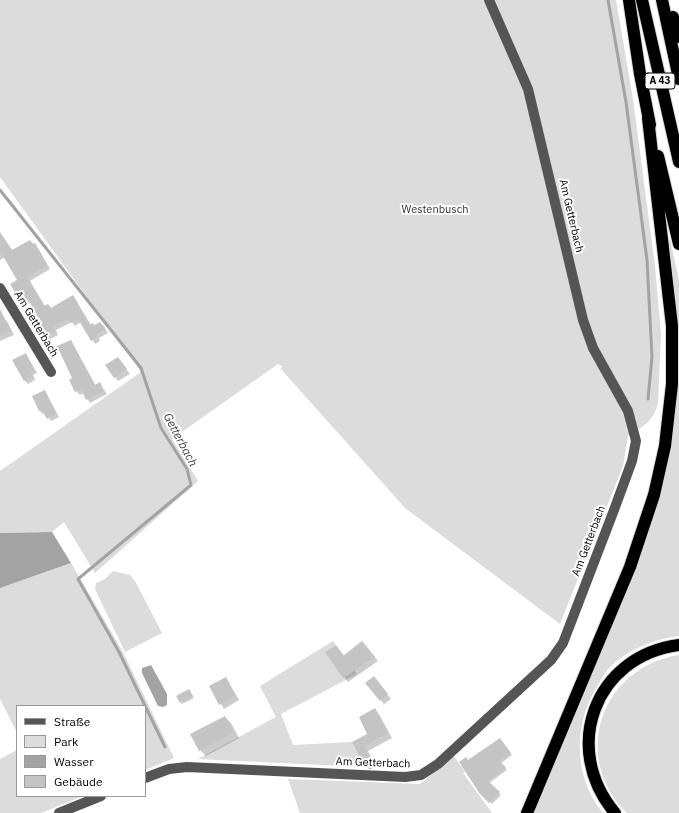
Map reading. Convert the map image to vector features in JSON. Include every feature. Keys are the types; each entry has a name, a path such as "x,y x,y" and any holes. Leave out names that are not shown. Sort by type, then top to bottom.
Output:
{"highway":[{"path":"527,813 630,567 652,501 665,446 672,384 672,326 648,118 629,0"},
{"name":"A 43","path":"642,0 679,162"},
{"name":"A 43","path":"662,0 679,79"},
{"path":"667,0 679,37"},
{"path":"648,118 679,244"},
{"path":"615,813 596,784 589,762 588,739 594,711 606,687 622,670 648,653 679,645"}],"street":[{"name":"Am Getterbach","path":"146,778 169,769 187,767 405,777 421,775 447,757 545,668 563,643 634,456 636,441 628,411 593,348 585,327 528,89 489,0"},
{"name":"Am Getterbach","path":"0,288 51,372"},
{"path":"59,813 99,797"}],"green space":[{"name":"Westenbusch","path":"0,0 616,0 633,99 655,266 661,335 658,404 650,420 628,436 623,466 560,624 405,508 280,368 283,367 278,364 172,439 198,481 95,573 64,522 52,532 0,533 0,471 141,372 0,177"},
{"path":"670,239 679,280 679,636 651,642 625,655 609,669 591,697 581,731 581,765 593,798 603,813 532,813 642,548 678,346 674,286 668,240"},
{"path":"71,563 123,652 174,758 146,770 146,705 16,705 16,731 0,699 0,588"},
{"path":"113,571 130,575 135,581 162,633 125,652 95,589 96,583 105,579"},
{"path":"333,641 357,674 281,714 293,745 352,742 365,767 198,759 276,717 260,686"},
{"path":"679,655 679,813 627,813 610,791 600,766 598,742 602,718 613,696 630,677 652,663"},
{"path":"16,751 16,797 81,797 41,813 0,813 0,759"},
{"path":"454,756 465,772 463,773 492,813 300,813 288,779 420,784"}],"water":[{"path":"52,532 71,563 0,588 0,533"},
{"path":"151,665 167,694 167,705 163,707 158,706 142,673 142,668"}],"building":[{"path":"0,232 12,250 30,240 33,244 35,243 47,265 27,277 44,306 48,304 51,308 73,295 90,325 100,322 105,329 96,335 97,337 91,341 78,319 71,323 69,319 53,326 56,332 43,337 35,320 39,319 28,299 21,303 10,284 17,280 0,251"},
{"path":"0,309 11,331 0,336"},
{"path":"71,340 95,385 100,382 104,391 86,400 81,389 75,392 69,380 72,378 57,346"},
{"path":"26,353 34,370 30,372 33,377 24,381 12,360"},
{"path":"118,357 127,369 114,378 105,365"},
{"path":"45,390 56,414 47,419 42,410 39,411 32,396"},
{"path":"362,641 375,657 343,678 325,652 336,645 343,656"},
{"path":"374,676 388,694 380,701 365,683"},
{"path":"226,677 236,696 219,705 209,686"},
{"path":"189,689 193,696 180,703 176,696"},
{"path":"375,708 388,733 364,746 372,762 364,766 352,742 367,734 359,717"},
{"path":"225,716 234,732 199,751 190,734"},
{"path":"500,738 511,753 500,761 506,768 488,781 500,792 489,803 480,794 459,762 466,757 468,760"}],"waterway":[{"path":"608,0 626,102 647,260 652,357 648,399"},
{"name":"Getterbach","path":"0,190 141,368 161,428 187,469 191,485 78,579 119,652 145,705"},
{"name":"Getterbach","path":"146,708 165,747"}]}
